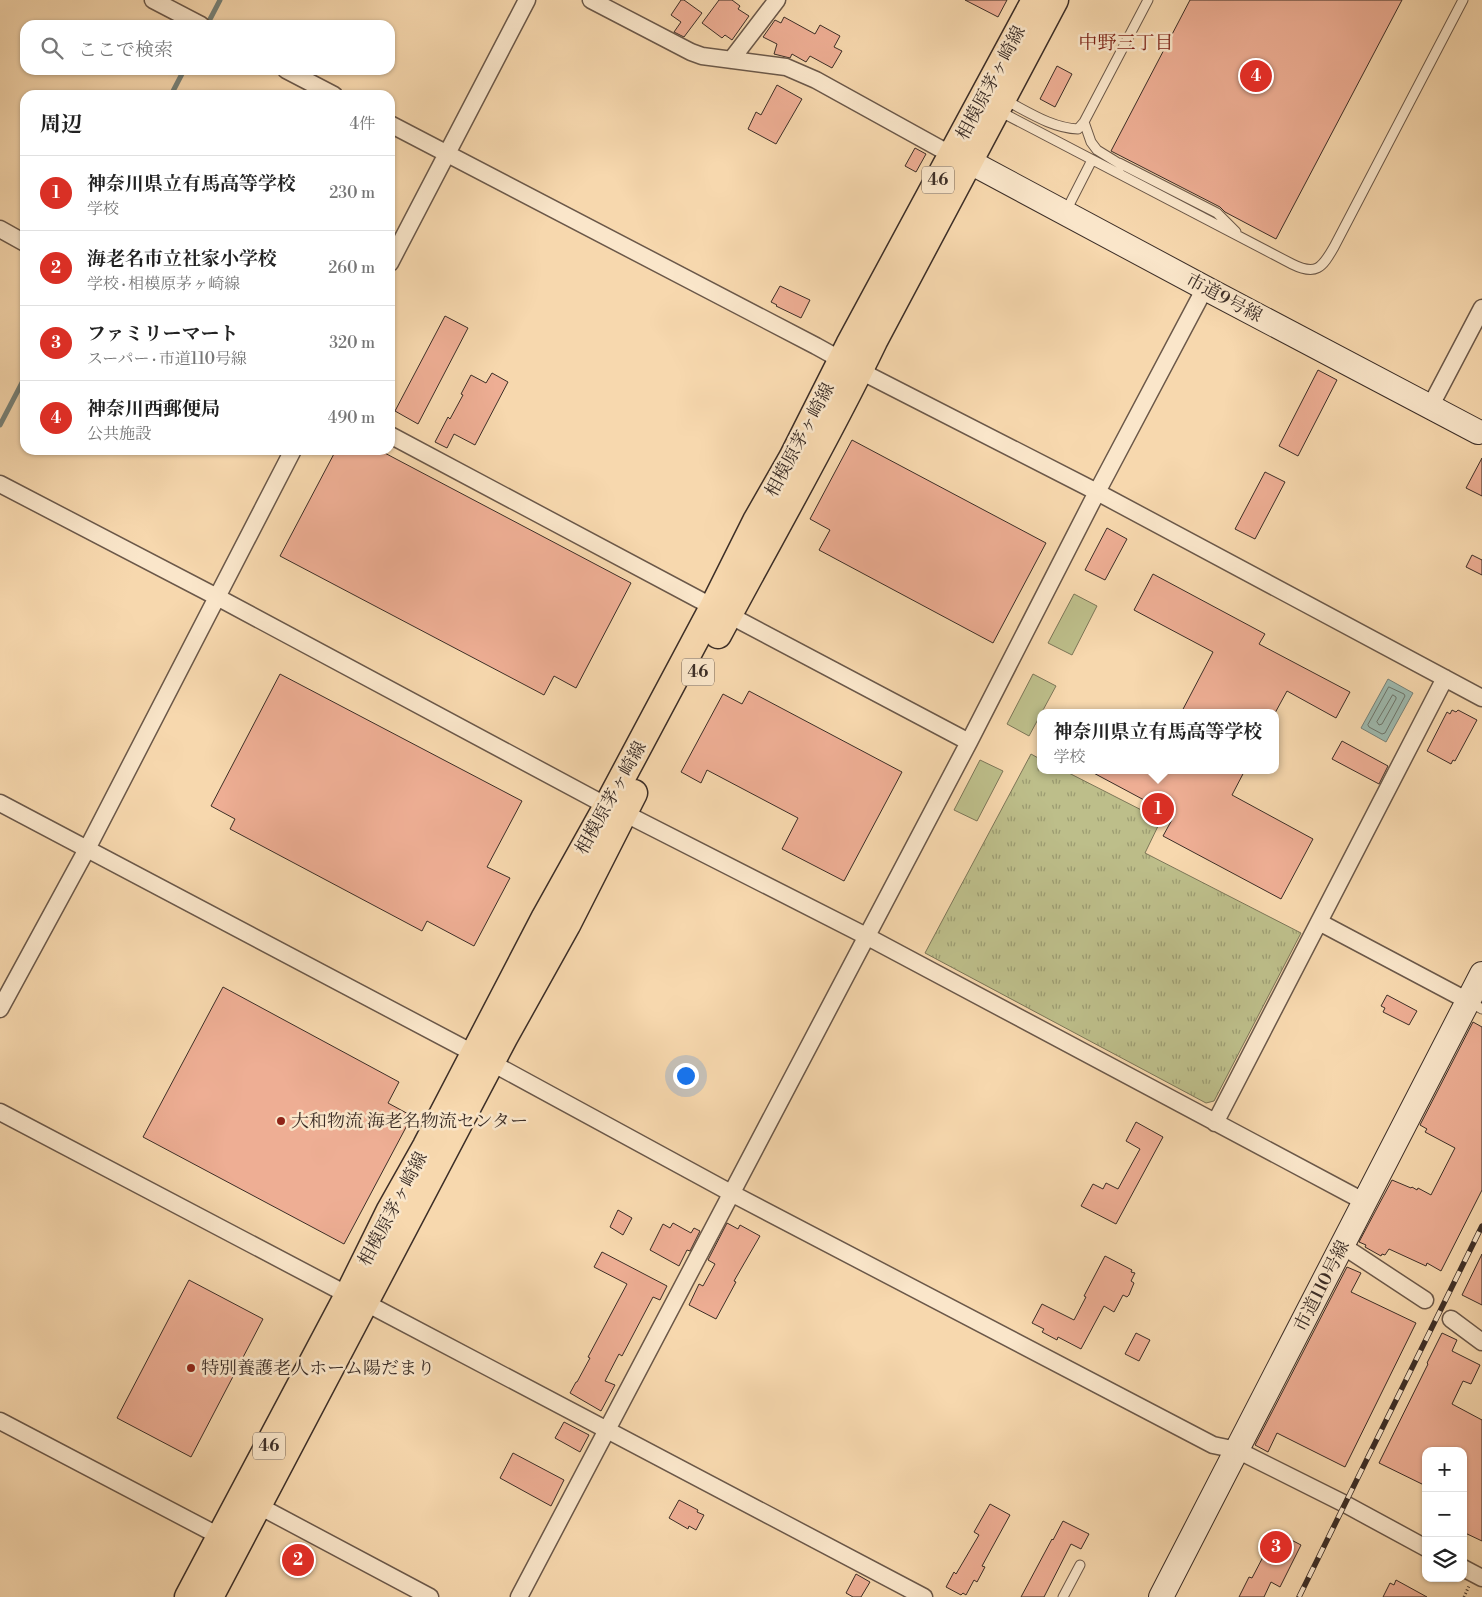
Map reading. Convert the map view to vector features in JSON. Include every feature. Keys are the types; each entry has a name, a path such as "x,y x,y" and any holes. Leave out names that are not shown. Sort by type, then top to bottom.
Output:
{"main road":[{"name":"相模原茅ヶ崎線","path":"210,1597 259,1506 357,1299 390,1210 426,1146 483,1059 545,917 615,810 756,521 792,458 851,366 874,341 1035,0"},
{"name":"相模原茅ヶ崎線","path":"961,158 1000,105 1055,0"},
{"name":"相模原茅ヶ崎線","path":"188,1597 357,1299"}],"street":[{"path":"153,0 191,20"},
{"path":"395,253 527,0"},
{"path":"591,0 702,56 786,67 816,80 961,158"},
{"path":"731,60 777,0"},
{"path":"296,75 324,90"},
{"path":"395,127 851,366 1097,492 1482,698"},
{"name":"市道9号線","path":"961,158 1480,433"},
{"path":"0,229 20,239"},
{"path":"519,1597 969,742 1097,492 1205,288"},
{"path":"1430,407 1482,308"},
{"path":"395,438 969,742"},
{"path":"0,1009 87,849 290,455"},
{"path":"0,484 217,597 615,810 866,936 1365,1202"},
{"path":"1215,1123 1445,678"},
{"path":"0,803 483,1059 730,1193 1213,1445 1237,1450 1345,1504 1422,1546"},
{"path":"1319,922 1475,1005"},
{"name":"市道110号線","path":"1161,1597 1365,1202 1475,1005 1482,974"},
{"path":"0,1112 924,1597"},
{"path":"1343,1246 1425,1300"},
{"path":"1451,1319 1482,1342"},
{"path":"0,1421 221,1537"},
{"path":"259,1506 430,1597"},
{"path":"1467,1570 1482,1578"}],"lane":[{"path":"1000,105 1067,129 1078,129 1084,122 1148,0"},
{"path":"1000,105 1092,160 1248,241 1305,270 1317,269 1324,264 1464,0"},
{"path":"1084,122 1091,142 1097,150 1119,164 1217,213 1231,228 1248,241"},
{"path":"1065,212 1092,160"},
{"path":"1119,164 1144,187"},
{"path":"1063,1597 1080,1565"}],"green space":[{"path":"1074,594 1097,606 1072,655 1048,643"},
{"path":"1033,674 1056,686 1044,709 1037,709 1037,721 1029,736 1007,724"},
{"path":"1031,754 1037,757 1037,774 1071,774 1161,820 1145,853 1301,933 1214,1101 1206,1103 925,953"},
{"path":"980,760 1003,771 977,821 954,810"}],"water":[{"path":"1388,679 1413,693 1386,742 1361,728"}],"building":[{"path":"681,0 684,0 702,13 684,37 674,32 681,22 671,15"},
{"path":"719,0 732,0 740,6 738,9 749,16 732,40 725,35 722,38 702,23"},
{"path":"965,0 1007,0 998,17"},
{"path":"1190,0 1402,0 1276,239 1225,212 1220,207 1111,151"},
{"path":"784,17 815,34 820,25 840,36 834,47 842,51 832,68 810,56 806,62 792,54 790,58 774,54 777,44 763,37 775,20 781,23"},
{"path":"1057,66 1072,74 1055,107 1040,99"},
{"path":"777,85 802,99 776,144 748,129 756,112 761,115"},
{"path":"915,148 926,154 916,172 905,166"},
{"path":"780,286 810,300 801,318 771,302"},
{"path":"445,316 468,328 418,424 395,411"},
{"path":"1318,370 1337,380 1298,456 1279,446"},
{"path":"492,373 508,382 475,445 454,434 447,448 435,442 448,417 450,419 463,395 461,394 471,375 486,383"},
{"path":"852,440 1046,543 993,643 819,550 830,530 810,519"},
{"path":"333,455 388,455 631,583 576,688 554,676 544,695 280,556"},
{"path":"1482,458 1482,496 1466,488"},
{"path":"1265,472 1285,482 1255,539 1235,529"},
{"path":"1107,528 1127,539 1105,580 1085,570"},
{"path":"1472,555 1482,560 1482,575 1466,567"},
{"path":"1153,574 1265,634 1259,644 1350,692 1336,718 1287,691 1277,709 1183,709 1213,652 1134,610"},
{"path":"280,674 522,801 487,867 510,878 474,946 427,921 422,931 230,829 235,819 211,806"},
{"path":"749,691 902,772 844,881 782,849 798,818 707,770 701,783 681,772 723,694 742,704"},
{"path":"1452,710 1456,712 1458,710 1477,720 1455,761 1453,760 1451,764 1427,751 1447,712 1450,714"},
{"path":"1342,741 1388,766 1379,784 1332,759"},
{"path":"1095,774 1243,774 1232,795 1313,839 1281,899 1163,836 1174,816"},
{"name":"大和物流 海老名物流センター","path":"223,987 399,1082 388,1103 412,1116 344,1244 143,1137"},
{"path":"1387,995 1417,1011 1409,1025 1383,1012 1385,1008 1381,1006"},
{"path":"1473,1022 1482,1027 1482,1190 1441,1271 1427,1263 1426,1266 1389,1249 1385,1255 1382,1254 1381,1256 1359,1242 1392,1180 1417,1190 1418,1188 1431,1195 1455,1148 1425,1132 1427,1129 1420,1125"},
{"path":"1136,1122 1163,1137 1116,1224 1081,1206 1093,1184 1103,1189 1106,1183 1118,1189 1140,1149 1126,1141"},
{"path":"618,1210 632,1218 623,1235 610,1227"},
{"path":"673,1223 691,1233 694,1228 700,1231 690,1251 687,1250 679,1266 650,1250 663,1224 670,1228"},
{"path":"727,1223 738,1229 740,1225 760,1236 734,1281 736,1282 716,1319 689,1305 699,1284 703,1286 715,1264 708,1260"},
{"path":"602,1252 667,1286 660,1300 653,1297 622,1356 619,1354 605,1381 615,1385 601,1411 570,1393 590,1358 588,1357 627,1284 594,1267"},
{"path":"1482,1254 1482,1305 1462,1295"},
{"path":"1105,1256 1132,1270 1131,1272 1135,1273 1131,1281 1134,1283 1129,1295 1127,1297 1123,1295 1114,1312 1104,1306 1081,1349 1058,1337 1057,1340 1042,1332 1044,1329 1032,1323 1042,1304 1074,1320"},
{"path":"1347,1267 1361,1273 1351,1292 1416,1323 1345,1467 1277,1433 1268,1452 1255,1445"},
{"name":"特別養護老人ホーム陽だまり","path":"189,1280 263,1319 191,1457 117,1418"},
{"path":"1136,1333 1150,1340 1139,1361 1125,1354"},
{"path":"1442,1333 1457,1340 1452,1351 1480,1365 1471,1384 1463,1381 1452,1404 1482,1420 1482,1541 1467,1534 1467,1447 1422,1447 1422,1484 1379,1463"},
{"path":"564,1422 589,1435 580,1452 555,1438"},
{"path":"513,1453 564,1480 551,1506 500,1478"},
{"path":"679,1500 704,1515 696,1530 689,1526 688,1529 669,1518"},
{"path":"990,1504 1010,1515 982,1566 985,1567 977,1582 974,1580 966,1595 963,1593 961,1595 946,1587 979,1535 974,1532"},
{"path":"1063,1521 1089,1534 1081,1549 1071,1544 1044,1597 1021,1597 1052,1539"},
{"path":"1276,1532 1301,1545 1280,1587 1271,1582 1264,1597 1239,1597 1249,1577 1252,1578"},
{"path":"856,1574 870,1582 861,1597 853,1597 846,1593"},
{"path":"1396,1580 1427,1597 1383,1597 1390,1583 1394,1585"}],"waterway":[{"path":"210,20 220,0"},
{"path":"174,90 181,75"},
{"path":"0,425 20,387"}],"railway":[{"path":"1299,1597 1482,1226"}],"place":[{"name":"神奈川西郵便局","path":"1256,76"},
{"name":"神奈川県立有馬高等学校","path":"1158,809"},
{"name":"大和物流 海老名物流センター","path":"281,1121"},
{"name":"特別養護老人ホーム陽だまり","path":"191,1368"},
{"name":"ファミリーマート","path":"1276,1547"},
{"name":"海老名市立社家小学校","path":"298,1560"}],"district":[{"name":"中野三丁目","path":"1126,43"}]}
